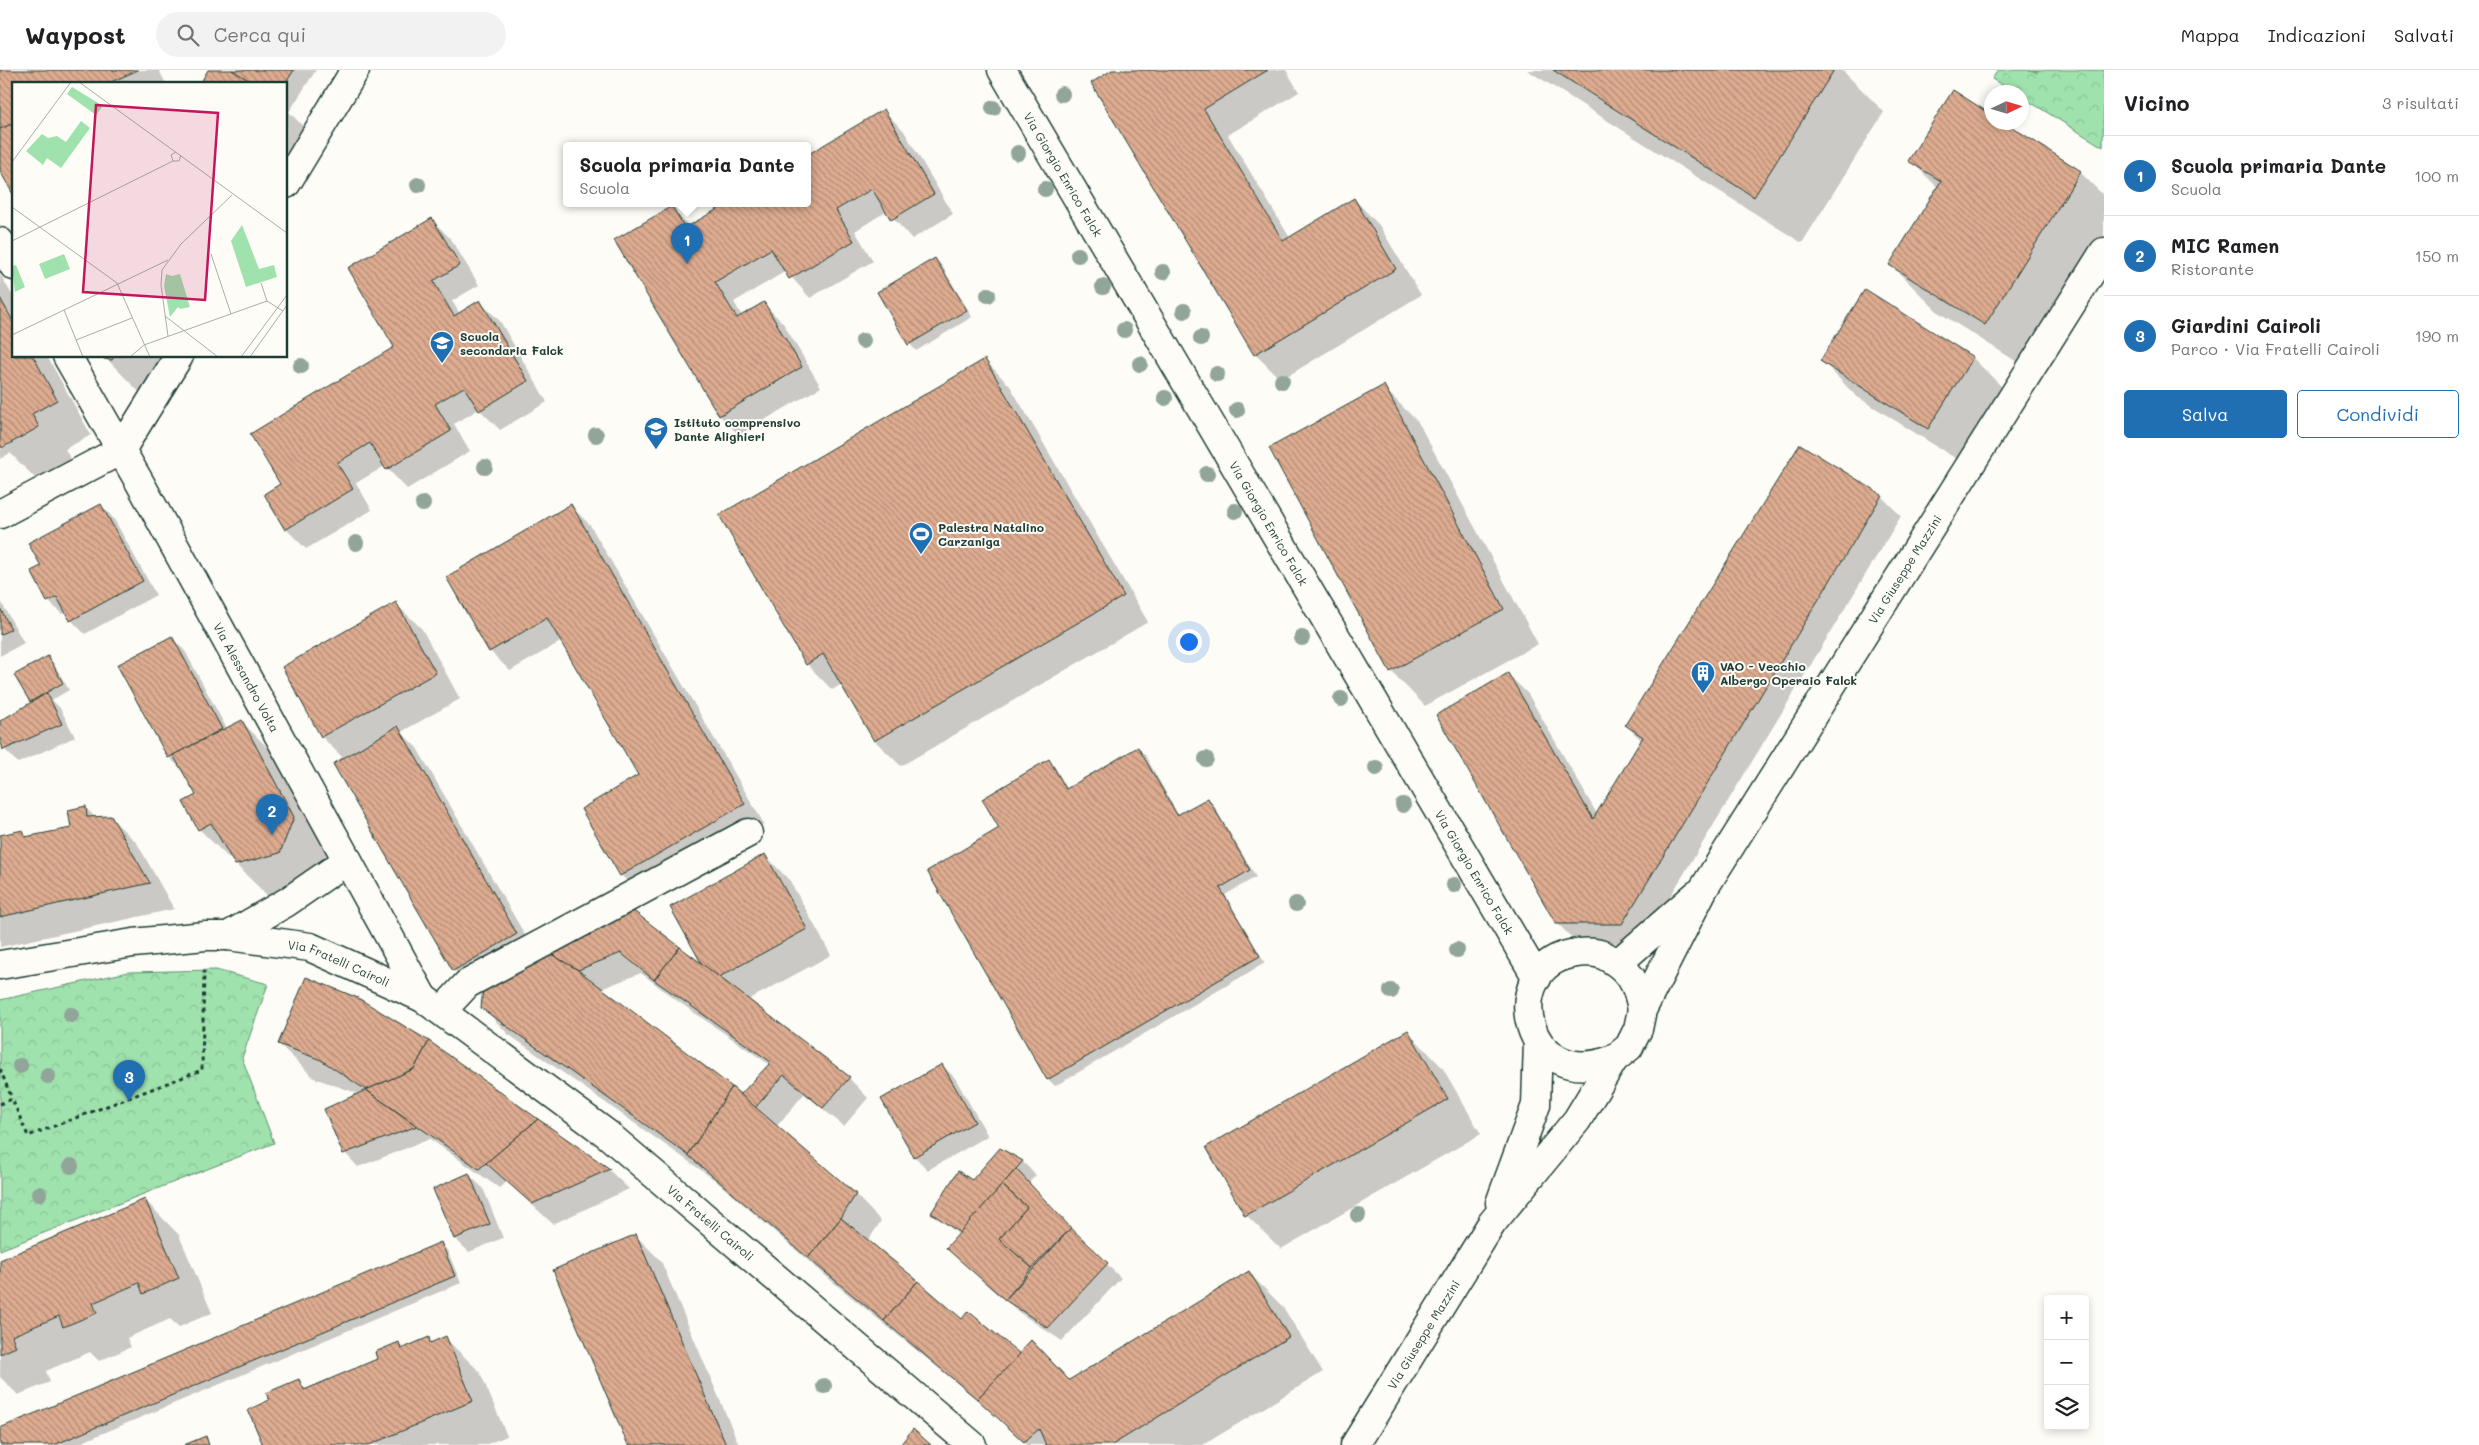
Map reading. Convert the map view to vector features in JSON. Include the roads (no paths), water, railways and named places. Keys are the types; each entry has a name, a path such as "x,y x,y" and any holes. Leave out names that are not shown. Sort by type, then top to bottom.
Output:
{"street":[{"path":"288,181 355,70"},
{"name":"Via Giorgio Enrico Falck","path":"1002,70 1537,978"},
{"path":"0,242 12,263"},
{"name":"Via Giuseppe Mazzini","path":"1642,1010 1639,992 1631,975 1618,963 1602,954 1584,952 1565,956 1549,964 1537,978 1530,993 1528,1010 1530,1027 1538,1042 1549,1054 1572,1065 1598,1066 1614,1059 1629,1046 1638,1029 1642,1010 1704,888 2104,252"},
{"name":"Via Alessandro Volta","path":"68,358 348,860 433,1005"},
{"path":"0,514 121,450 178,358"},
{"path":"433,1005 466,984 748,833"},
{"name":"Via Fratelli Cairoli","path":"216,936 287,902 348,860"},
{"name":"Via Giuseppe Mazzini","path":"1618,963 1704,888"},
{"name":"Via Fratelli Cairoli","path":"0,966 133,943 216,936 310,947 433,1005 607,1134 972,1445"},
{"name":"Via Giuseppe Mazzini","path":"1492,1223 1536,1105 1538,1042"},
{"name":"Via Giuseppe Mazzini","path":"1355,1445 1492,1223 1577,1120 1614,1059"}],"place":[{"name":"Scuola primaria Dante","path":"687,264"},
{"name":"Scuola secondaria Falck","path":"442,364"},
{"name":"Istituto comprensivo Dante Alighieri","path":"656,450"},
{"name":"Palestra Natalino Carzaniga","path":"921,555"},
{"name":"VAO - Vecchio Albergo Operaio Falck","path":"1703,694"},
{"name":"MIC Ramen","path":"272,835"},
{"name":"Giardini Cairoli","path":"129,1101"}]}
